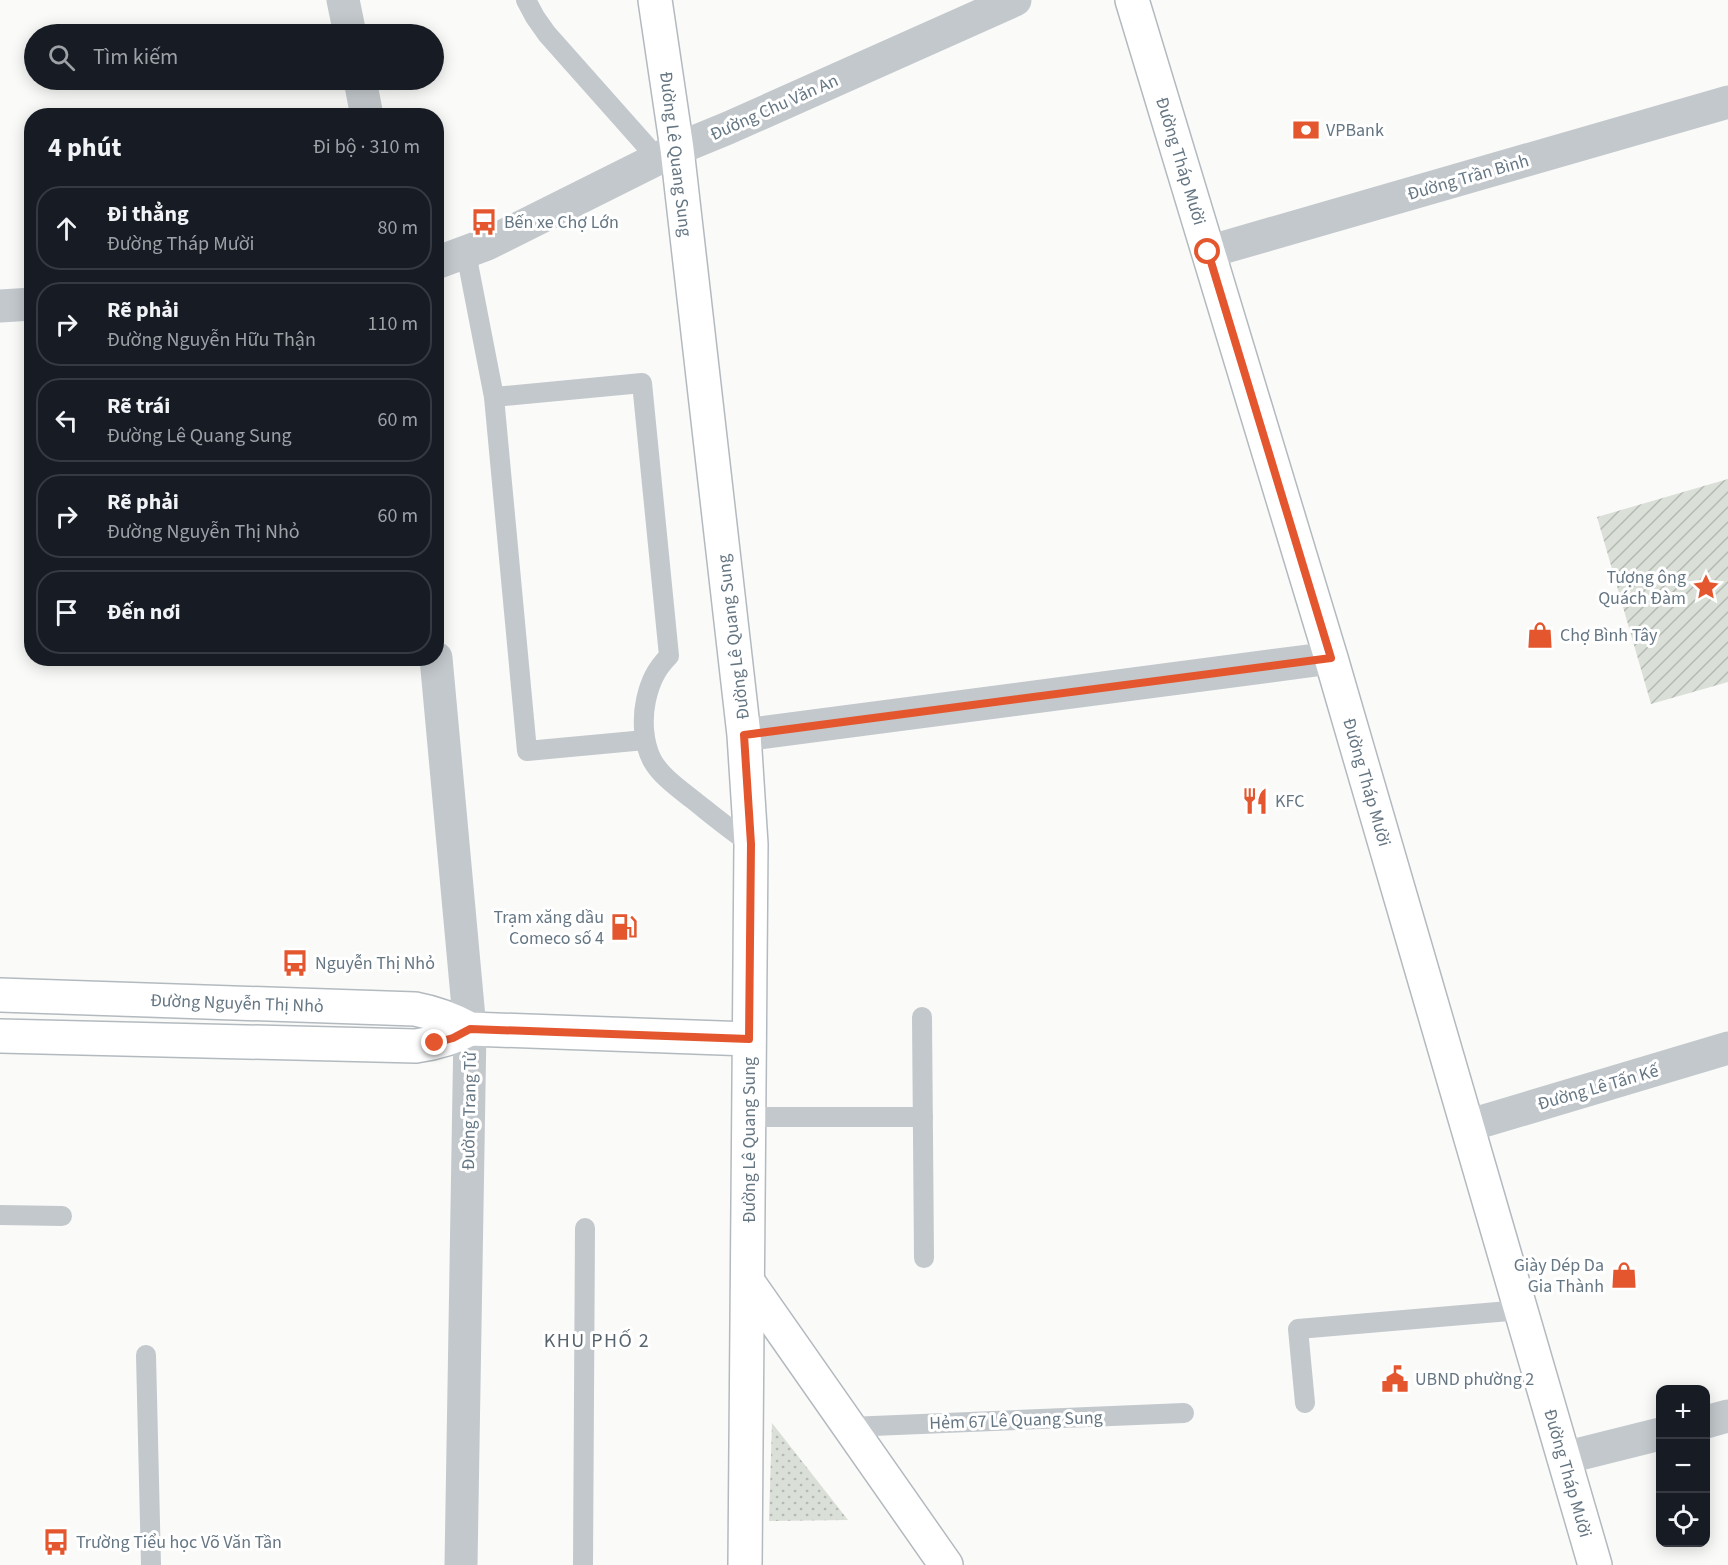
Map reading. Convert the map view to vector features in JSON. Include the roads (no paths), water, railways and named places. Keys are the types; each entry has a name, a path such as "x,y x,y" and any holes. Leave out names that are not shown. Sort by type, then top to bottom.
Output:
{"main road":[{"name":"Đường Lê Quang Sung","path":"655,0 667,154 744,735 751,844 745,1565"},
{"name":"Đường Tháp Mười","path":"1132,0 1331,658 1595,1565"},
{"name":"Đường Nguyễn Thị Nhỏ","path":"0,995 415,1009 444,1016 470,1029 749,1039"},
{"name":"Đường Nguyễn Thị Nhỏ","path":"0,1036 416,1046 453,1038 470,1029"},
{"path":"748,1282 946,1565"},
{"path":"931,1565 962,1565"}],"street":[{"path":"343,0 348,24"},
{"name":"Đường Chu Văn An","path":"451,258 667,154 1015,0"},
{"path":"362,90 365,108"},
{"name":"Đường Trần Bình","path":"1208,252 1728,102"},
{"path":"0,306 24,304"},
{"path":"744,735 1331,658"},
{"name":"Đường Trang Tử","path":"437,666 470,1029 461,1565"},
{"name":"Đường Lê Tấn Kế","path":"1467,1126 1728,1048"},
{"path":"1710,1421 1728,1416"},
{"path":"1564,1458 1656,1435"}],"lane":[{"path":"526,0 534,17 547,34 667,154"},
{"path":"451,258 494,397 527,751 645,740"},
{"path":"494,397 642,383 669,656 658,668 649,688 644,712 645,740 652,761 671,781 730,830 751,844"},
{"path":"922,1017 924,1258"},
{"path":"749,1117 922,1118"},
{"path":"0,1215 62,1216"},
{"path":"583,1565 585,1228"},
{"path":"1305,1403 1298,1329 1521,1310"},
{"path":"146,1355 151,1565"},
{"name":"Hẻm 67 Lê Quang Sung","path":"849,1427 1184,1413"}],"place":[{"name":"VPBank","path":"1306,130"},
{"name":"Bến xe Chợ Lớn","path":"484,222"},
{"name":"Tượng ông Quách Đàm","path":"1706,587"},
{"name":"Chợ Bình Tây","path":"1540,635"},
{"name":"KFC","path":"1255,801"},
{"name":"Trạm xăng dầu Comeco số 4","path":"624,927"},
{"name":"Nguyễn Thị Nhỏ","path":"295,963"},
{"name":"Giày Dép Da Gia Thành","path":"1624,1275"},
{"name":"UBND phường 2","path":"1395,1379"},
{"name":"Trường Tiểu học Võ Văn Tần","path":"56,1542"}],"district":[{"name":"KHU PHỐ 2","path":"597,1340"}]}
